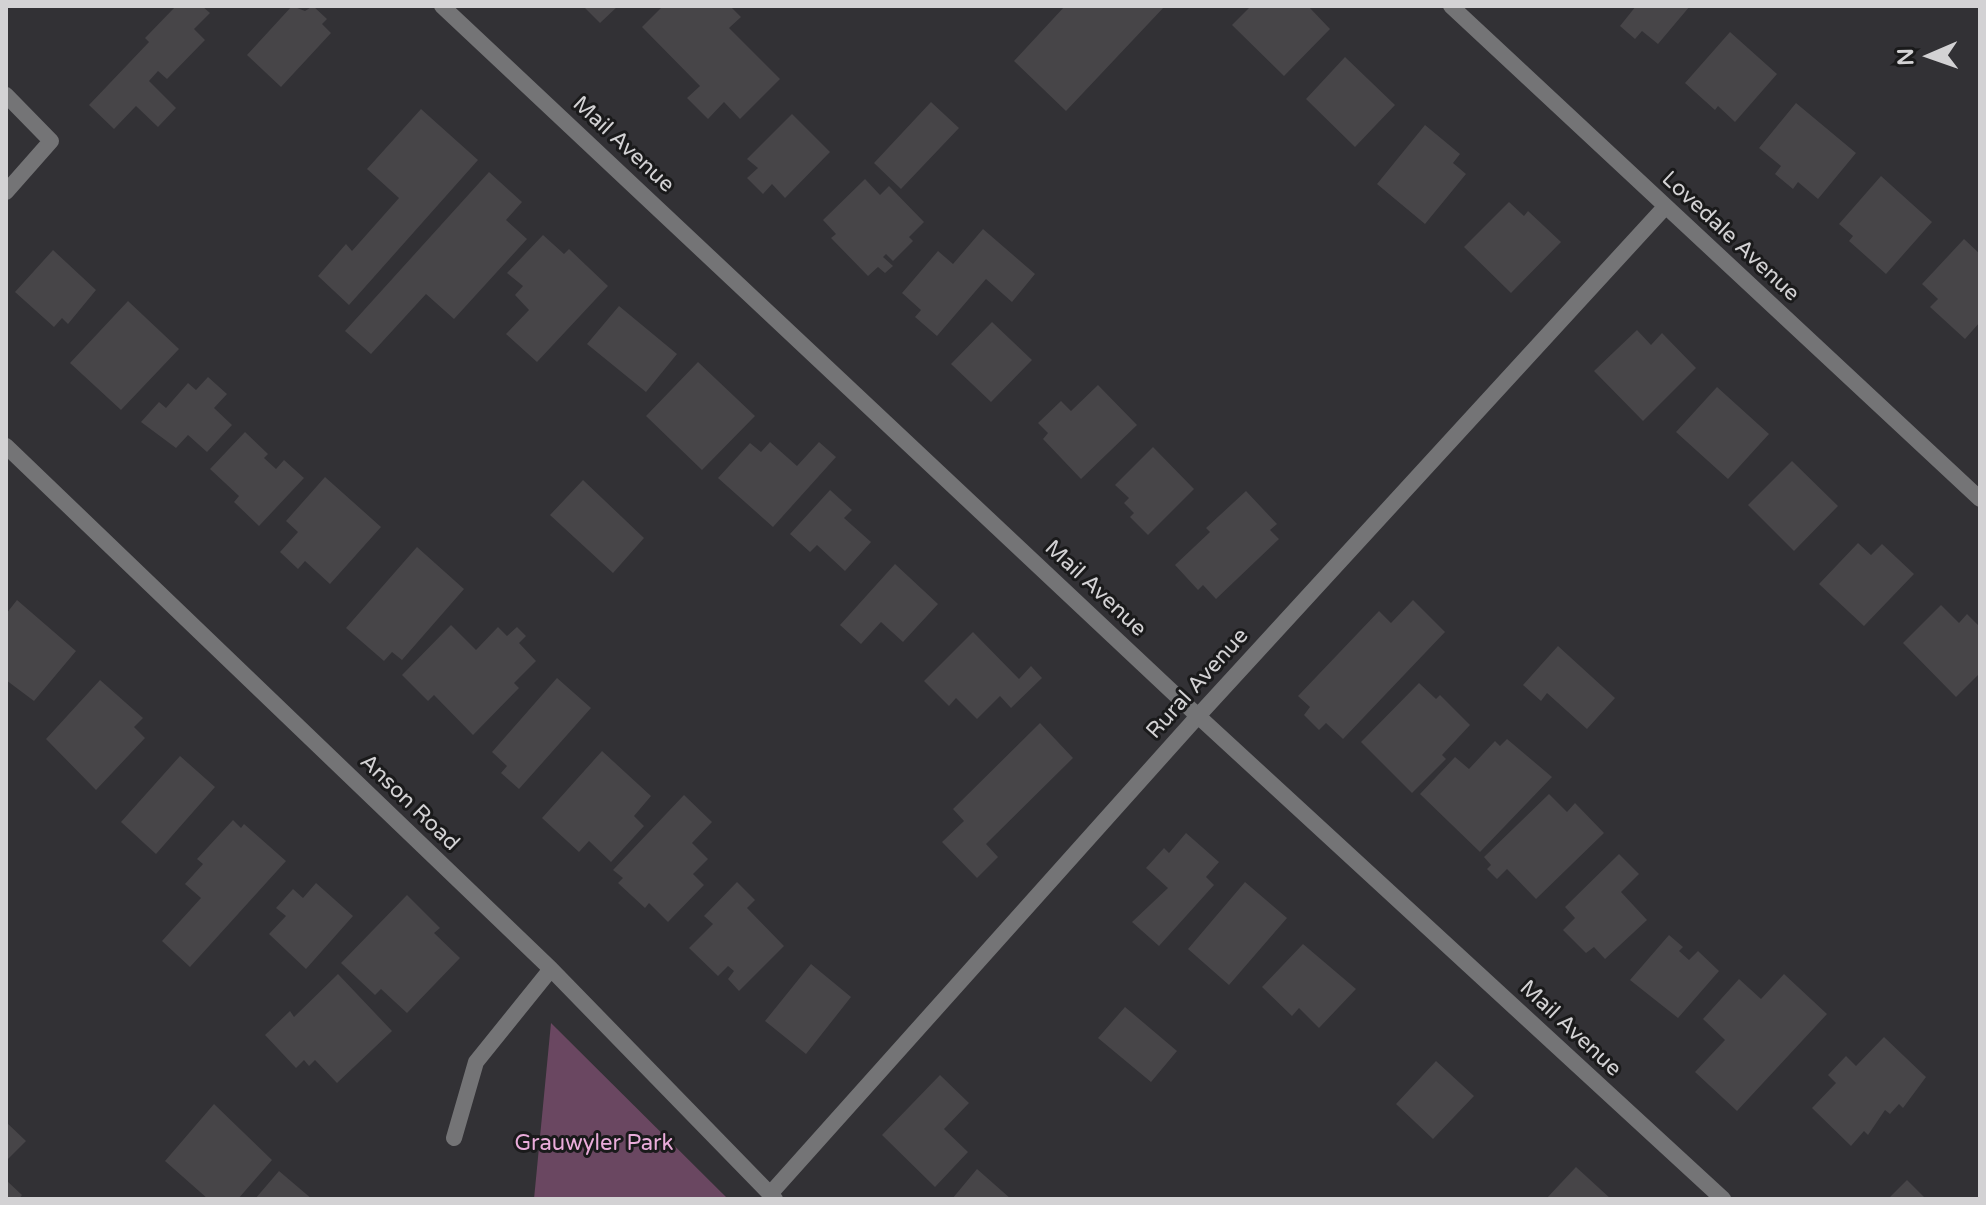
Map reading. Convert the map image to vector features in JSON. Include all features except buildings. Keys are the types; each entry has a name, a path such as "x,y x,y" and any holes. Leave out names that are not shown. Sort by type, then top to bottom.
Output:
{"street":[{"name":"Mail Avenue","path":"442,6 1198,716 1723,1199"},
{"name":"Lovedale Avenue","path":"1451,6 1980,499"},
{"path":"6,95 51,141 6,192"},
{"name":"Rural Avenue","path":"773,1197 1198,716 1665,207"},
{"name":"Anson Road","path":"6,446 551,969 773,1197"},
{"path":"454,1138 476,1062 551,969"}],"green space":[{"name":"Grauwyler Park","path":"551,1023 728,1199 534,1199"}]}
